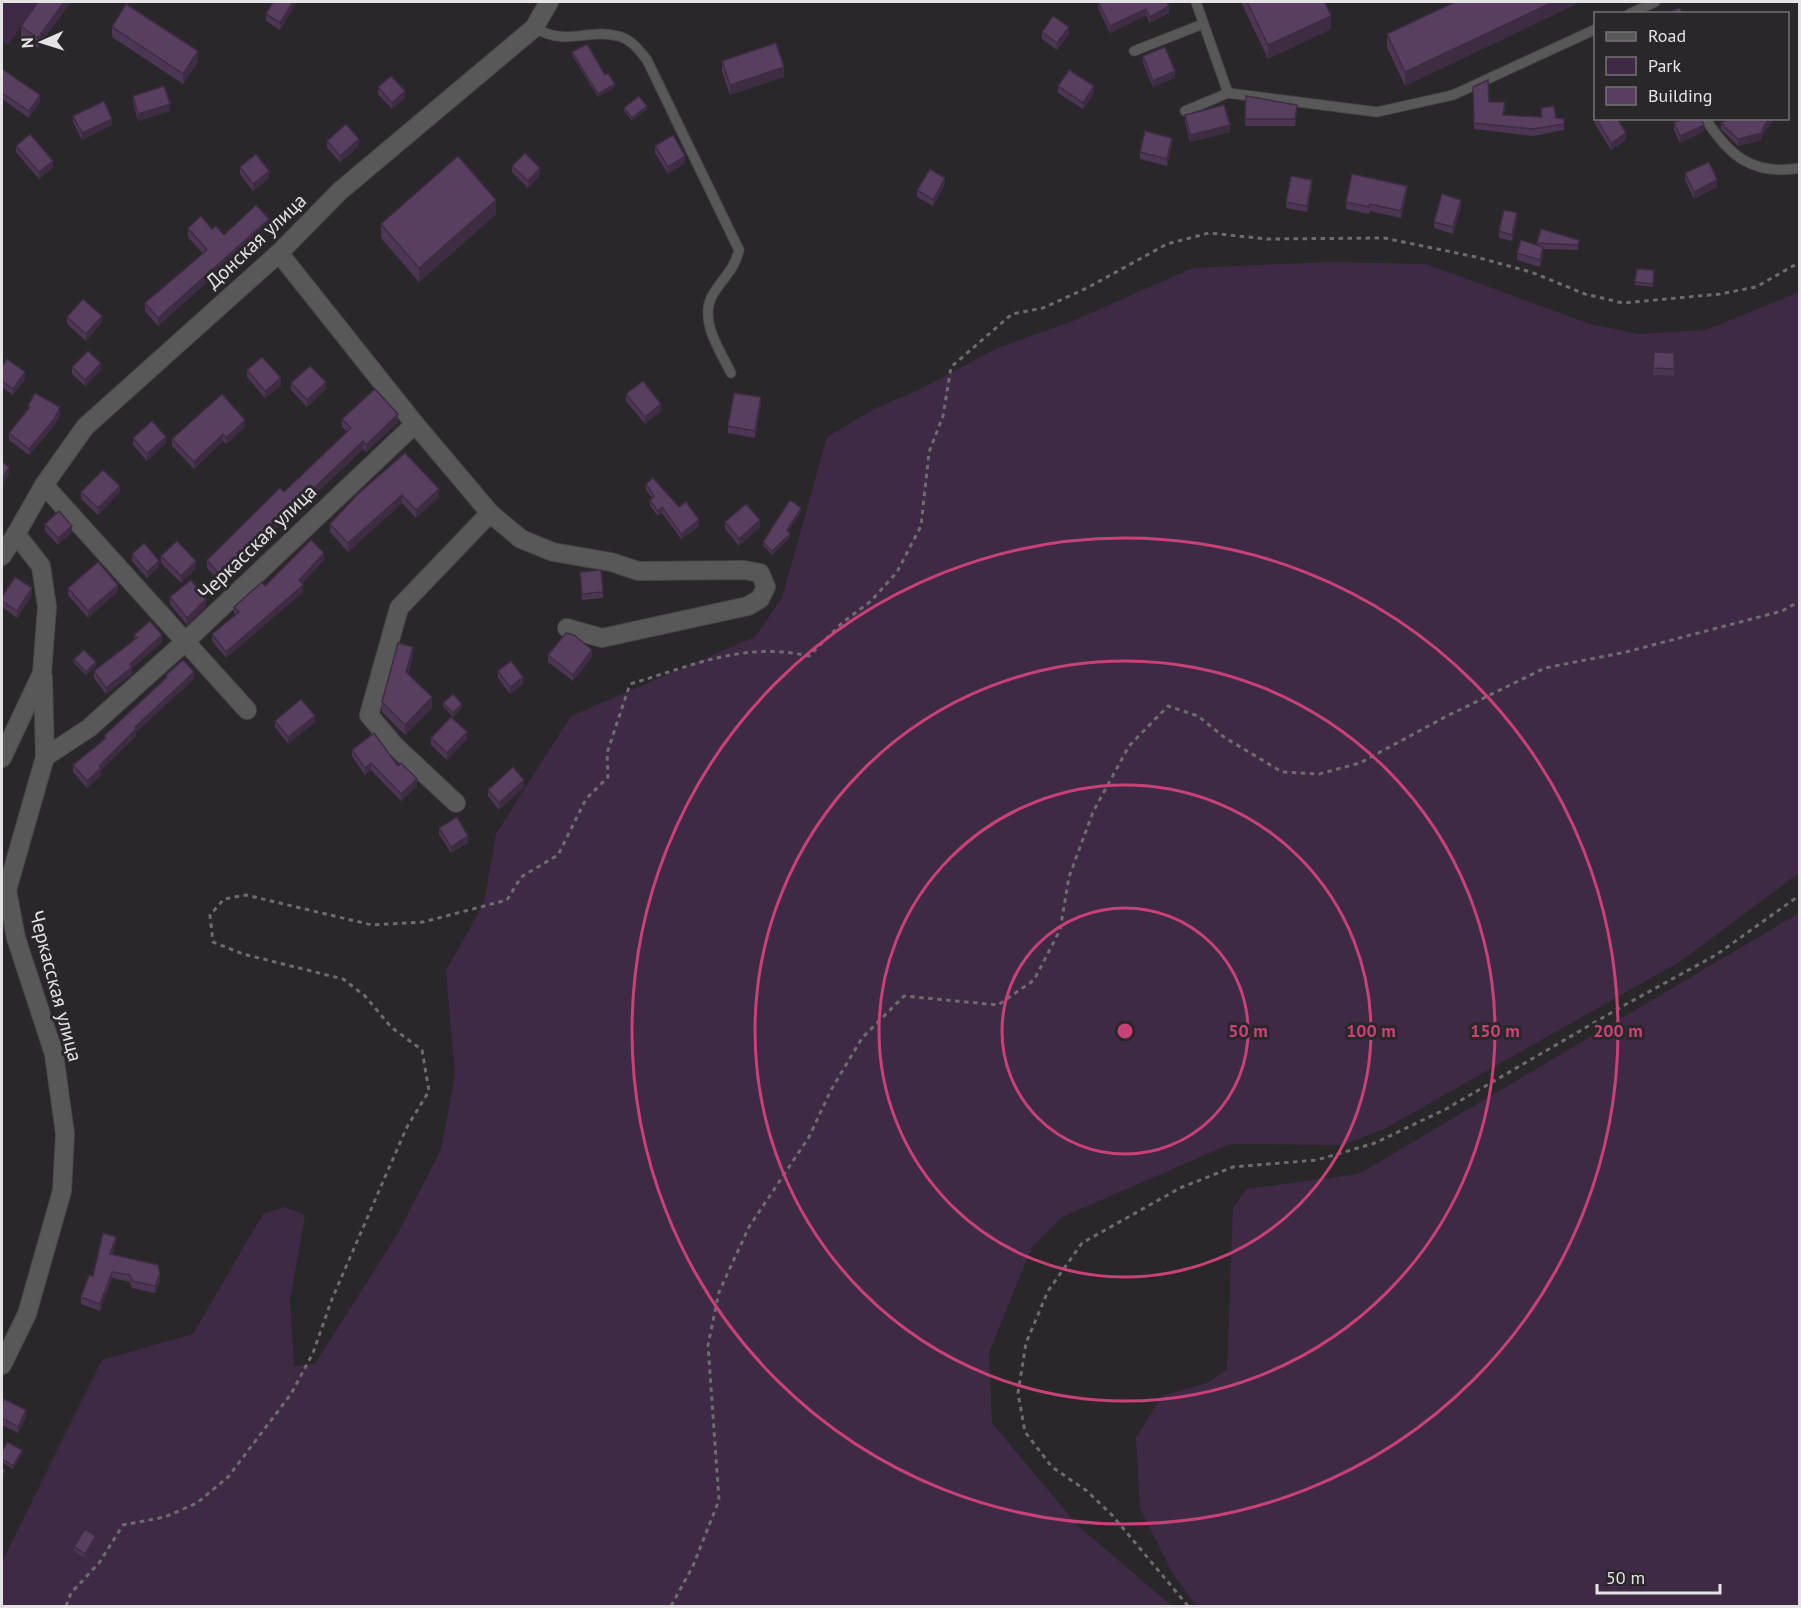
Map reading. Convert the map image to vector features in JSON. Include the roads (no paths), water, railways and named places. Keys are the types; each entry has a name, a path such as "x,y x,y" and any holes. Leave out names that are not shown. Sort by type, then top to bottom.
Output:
{"street":[{"name":"Донская улица","path":"2,556 44,485 85,427 279,253 340,191 534,27 549,2"},
{"path":"279,253 415,424 490,513 521,538 553,552 611,562 638,571 744,570 760,573 766,587 760,599 748,606 602,638 567,628"},
{"name":"Черкасская улица","path":"45,757 89,728 186,641 415,424"},
{"path":"44,485 247,710"},
{"path":"456,804 394,745 369,715 399,608 490,513"},
{"path":"2,758 42,673 47,607 41,566 16,534"},
{"name":"Черкасская улица","path":"2,1365 27,1314 62,1191 65,1134 54,1054 16,938 7,890 45,757 42,673"}],"lane":[{"path":"1196,2 1228,93"},
{"path":"1633,12 1652,2"},
{"path":"1134,51 1203,24"},
{"path":"534,27 550,36 618,36 633,43 647,60 740,250 735,266 711,298 707,315 713,335 731,373"},
{"path":"1185,111 1228,93 1377,112 1453,95 1594,30"},
{"path":"1706,120 1721,144 1744,162 1771,171 1800,168"}]}
